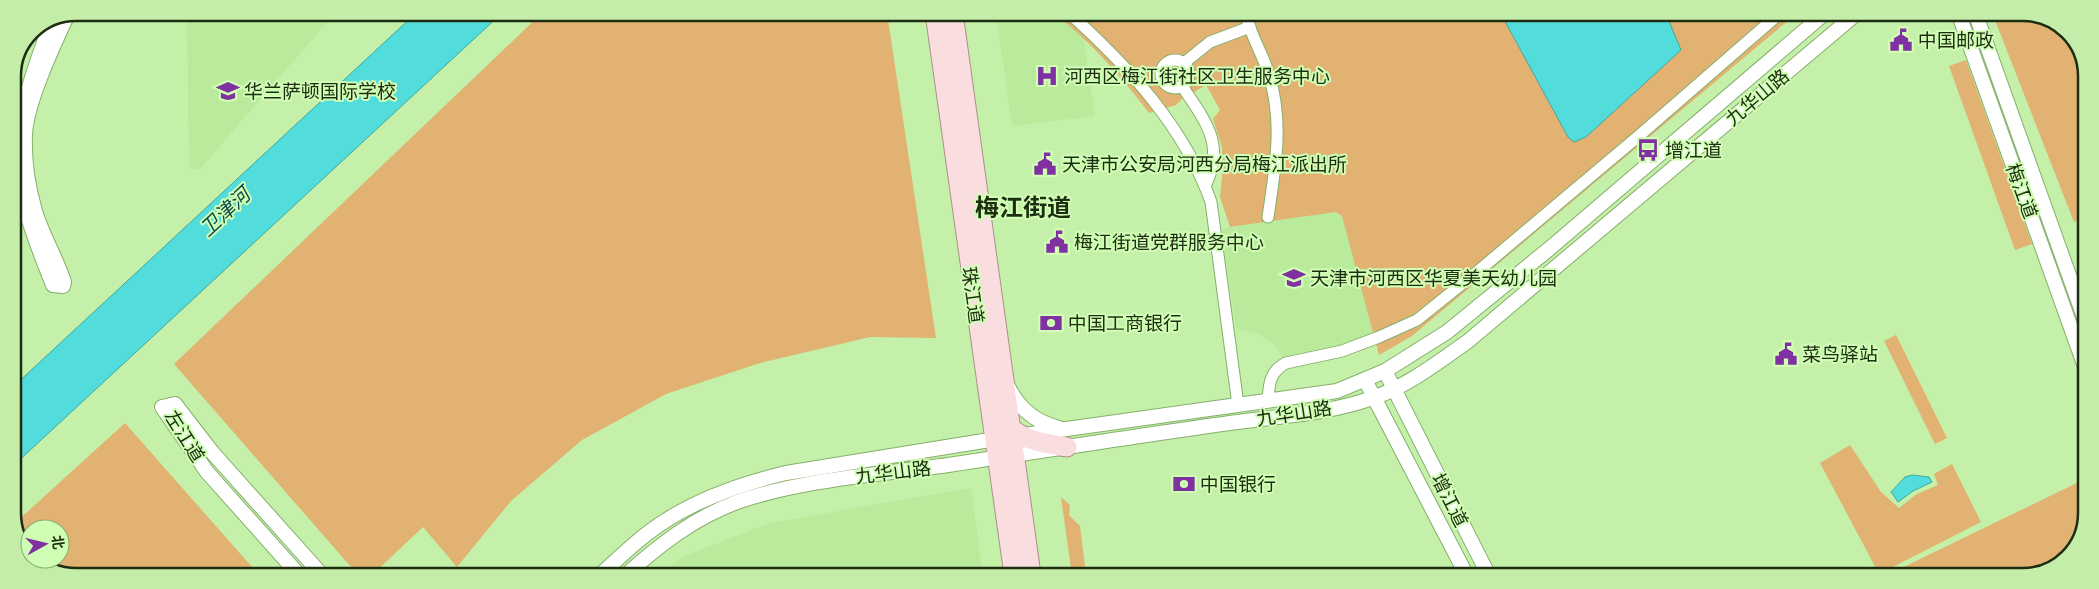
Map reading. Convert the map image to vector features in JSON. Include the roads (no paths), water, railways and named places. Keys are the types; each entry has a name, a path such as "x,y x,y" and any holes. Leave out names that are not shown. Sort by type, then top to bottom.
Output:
{"main road":[{"name":"珠江道","path":"936,21 994,376 1008,442 1029,568"},
{"name":"珠江道","path":"954,21 994,376"},
{"path":"1008,442 1035,442 1066,438"},
{"name":"珠江道","path":"1008,442 1014,568"}],"street":[{"path":"1077,21 1105,47 1164,114 1206,186 1211,202 1238,405"},
{"path":"1248,21 1270,77 1278,121 1276,170 1268,217"},
{"path":"1764,21 1766,25"},
{"path":"1268,400 1270,378 1278,367 1286,363 1342,351 1417,320 1633,141 1771,21"},
{"name":"九华山路","path":"1066,438 1238,405 1337,391 1385,371 1448,332 1549,249 1816,21"},
{"name":"九华山路","path":"1066,438 1309,412 1376,397 1412,379 1474,336 1848,21"},
{"name":"梅江道","path":"1961,21 2078,347"},
{"name":"梅江道","path":"1978,21 2078,300"},
{"path":"21,181 26,206 53,285 63,286 64,282 35,212 27,175 25,134 33,100 51,50 64,22"},
{"path":"1184,63 1210,42 1250,27"},
{"path":"21,112 39,53 49,28"},
{"path":"1171,60 1180,60 1184,63 1189,75 1182,86 1170,87 1164,83 1160,74 1163,65 1171,60"},
{"path":"1148,95 1164,83"},
{"path":"1182,86 1206,124 1214,148 1213,170 1206,186"},
{"name":"增江道","path":"1385,371 1485,568"},
{"path":"994,376 1029,415 1066,438"},
{"name":"增江道","path":"1366,380 1463,568"},
{"name":"左江道","path":"293,568 207,472 162,407 175,404 212,452 316,568"},
{"name":"九华山路","path":"608,568 644,536 665,521 719,493 750,482 794,472 1008,442"},
{"name":"九华山路","path":"634,568 665,541 692,524 736,503 773,491 861,475 1008,442"}],"water":[{"name":"卫津河","path":"407,21 493,21 21,459 21,380"},
{"path":"1505,21 1669,21 1681,50 1586,137 1574,142 1568,137"},
{"path":"1912,475 1929,477 1932,482 1913,491 1898,502 1891,492 1905,477"}],"place":[{"name":"中国邮政","path":"1901,40"},
{"name":"河西区梅江街社区卫生服务中心","path":"1047,76"},
{"name":"华兰萨顿国际学校","path":"228,91"},
{"name":"增江道","path":"1648,150"},
{"name":"天津市公安局河西分局梅江派出所","path":"1045,164"},
{"name":"梅江街道党群服务中心","path":"1057,242"},
{"name":"天津市河西区华夏美天幼儿园","path":"1294,278"},
{"name":"中国工商银行","path":"1051,323"},
{"name":"菜鸟驿站","path":"1786,354"},
{"name":"中国银行","path":"1184,484"}],"district":[{"name":"梅江街道","path":"1023,208"}]}
